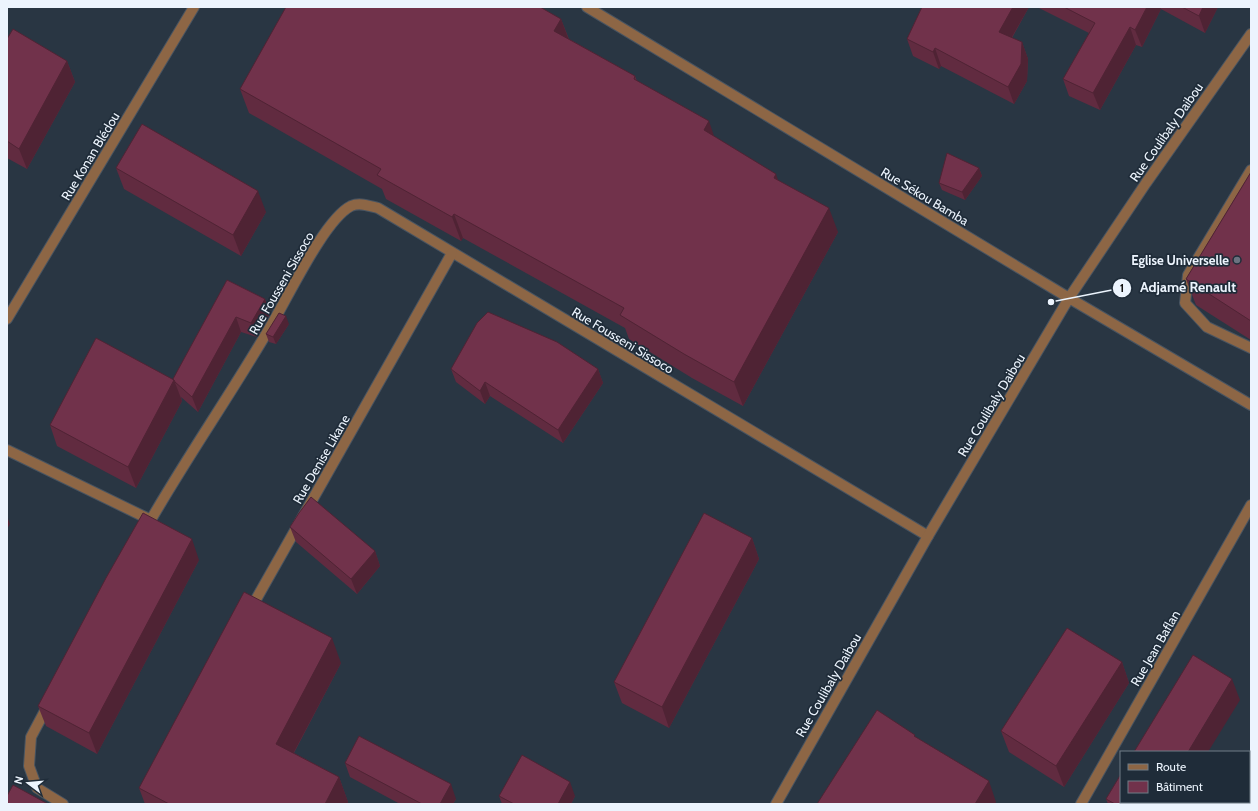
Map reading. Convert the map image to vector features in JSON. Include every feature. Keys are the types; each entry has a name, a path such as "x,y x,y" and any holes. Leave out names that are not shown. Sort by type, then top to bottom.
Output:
{"street":[{"name":"Rue Konan Blédou","path":"7,319 194,7"},
{"name":"Rue Sékou Bamba","path":"587,7 1069,298 1251,405"},
{"name":"Rue Coulibaly Daibou","path":"776,804 928,536 1069,298 1146,183 1251,34"},
{"path":"1251,170 1188,275 1185,303 1207,328 1251,348"},
{"name":"Rue Fousseni Sissoco","path":"139,540 267,333 312,254 329,229 351,206 362,204 378,208 928,536"},
{"name":"Rue Denise Likane","path":"244,621 452,253"},
{"path":"7,450 151,520"},
{"name":"Rue Jean Baflan","path":"1081,804 1251,506"},
{"path":"53,696 31,737 29,766 37,788 64,804"}],"building":[{"path":"286,7 540,7 561,19 554,31 635,76 634,79 709,121 704,130 776,174 774,178 829,208 734,382 620,315 624,308 454,214 452,217 377,175 381,169 240,89"},
{"path":"922,7 1013,7 999,32 1022,42 1021,64 1008,87 935,48 933,52 907,39"},
{"path":"1064,7 1147,7 1135,30 1130,27 1093,93 1063,79 1095,23"},
{"path":"1182,7 1203,7 1199,16"},
{"path":"13,29 67,61 19,149 7,141 7,39"},
{"path":"142,124 258,191 233,235 116,168"},
{"path":"947,153 979,168 962,192 939,183"},
{"path":"1251,172 1251,321 1186,279"},
{"path":"227,280 265,299 251,323 236,317 192,397 173,379"},
{"path":"488,312 557,342 598,369 558,430 485,382 480,391 451,369 477,323"},
{"path":"279,313 286,316 273,337 266,334"},
{"path":"96,338 174,380 128,467 50,425"},
{"path":"311,497 375,551 351,579 290,527"},
{"path":"143,513 192,539 89,733 38,706 106,578"},
{"path":"704,513 752,538 662,707 614,682"},
{"path":"244,592 332,638 276,744 339,777 325,804 169,804 139,788"},
{"path":"1067,628 1122,662 1056,766 1001,731"},
{"path":"1193,655 1232,679 1189,751 1135,751"},
{"path":"877,710 915,735 914,736 989,781 975,804 817,804"},
{"path":"359,736 451,784 440,804 422,804 345,763"},
{"path":"522,755 570,782 558,804 514,804 499,796"},
{"path":"1120,776 1120,803 1158,803 1115,804 1106,799"},
{"path":"13,785 48,804 7,804 7,796"}],"place":[{"name":"Eglise Universelle","path":"1237,260"},
{"name":"Adjamé Renault","path":"1051,302"}]}
